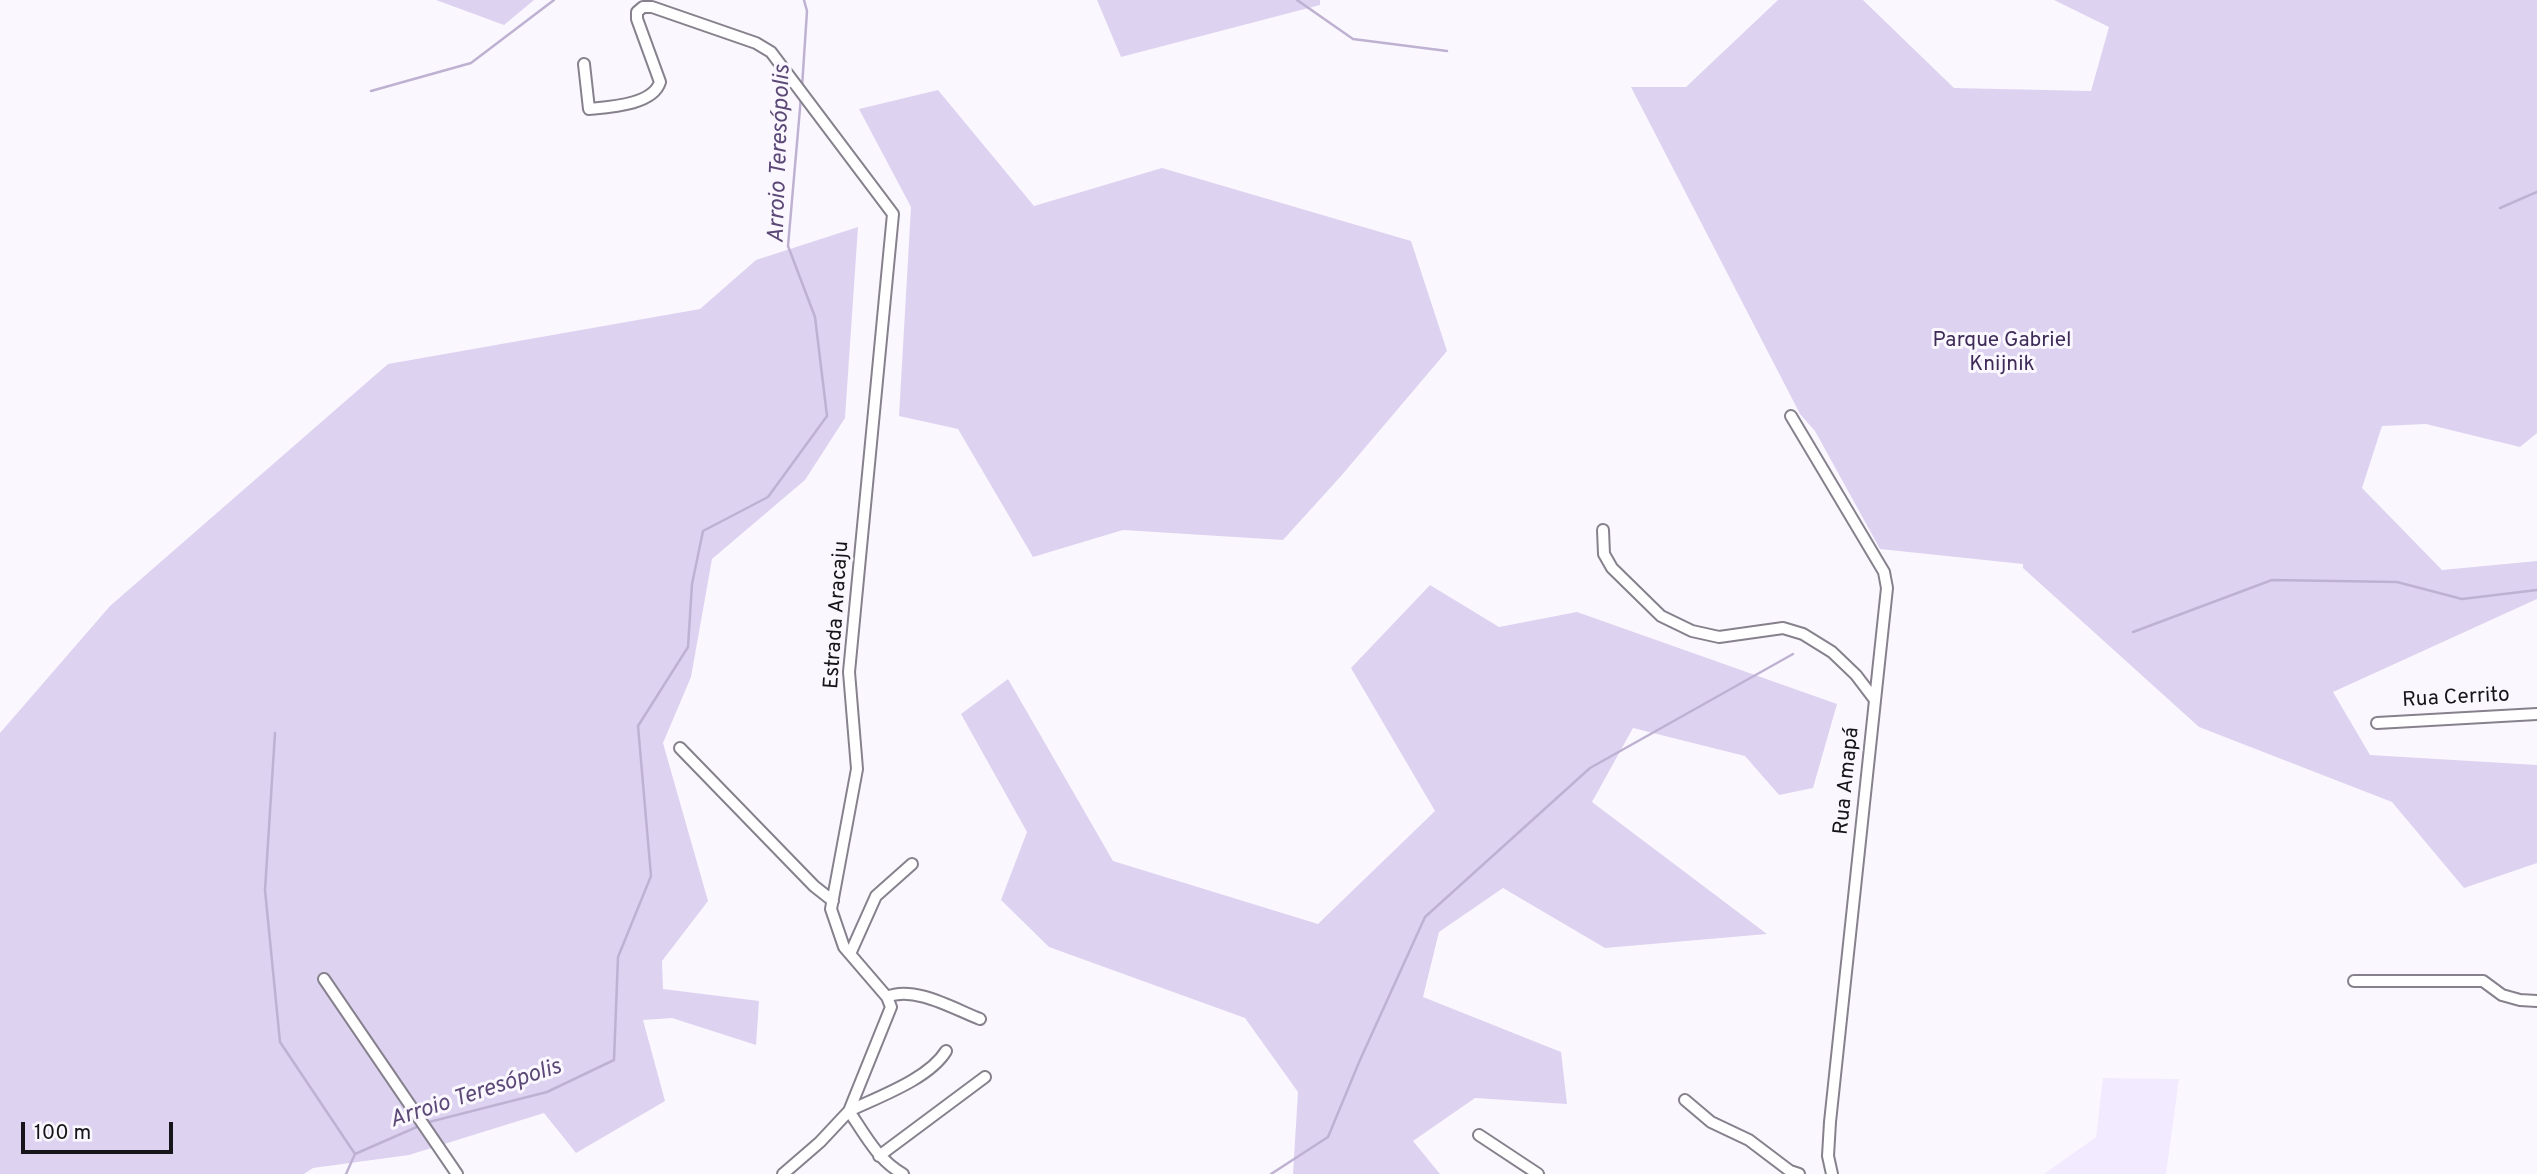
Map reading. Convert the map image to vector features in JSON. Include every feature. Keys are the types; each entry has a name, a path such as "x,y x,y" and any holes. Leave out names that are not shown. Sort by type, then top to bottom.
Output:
{"street":[{"name":"Estrada Aracaju","path":"584,64 589,109 618,106 647,97 658,89 660,82 637,19 637,12 642,7 652,7 756,43 771,52 893,214 849,672 857,769 831,909 844,947 887,997"},
{"name":"Rua Amapá","path":"1791,416 1884,572 1887,588 1830,1122 1828,1156 1832,1174"},
{"path":"1603,530 1604,554 1612,568 1661,616 1692,631 1719,636 1783,628 1803,634 1832,652 1856,675 1875,700"},
{"name":"Rua Cerrito","path":"2377,723 2537,714"},
{"path":"680,748 814,886 833,901"},
{"path":"850,954 876,897 912,864"},
{"path":"324,979 457,1174"},
{"path":"2354,981 2483,981 2502,995 2520,1000 2537,1000"},
{"path":"849,1111 891,1007 887,997 903,992 916,994 980,1019"},
{"path":"783,1174 820,1142 849,1111 926,1072 940,1061 946,1051"},
{"path":"879,1156 985,1077"},
{"path":"1685,1100 1711,1122 1749,1140 1790,1171 1799,1174"},
{"path":"849,1111 879,1156 903,1174"},
{"path":"1479,1135 1538,1174"}],"shaded area":[{"path":"2103,1078 2179,1079 2166,1174 2044,1174 2096,1137"}],"green space":[{"path":"436,0 534,0 504,25"},
{"path":"1097,0 1320,0 1320,5 1121,57"},
{"name":"Parque Gabriel Knijnik","path":"1778,0 1863,0 1954,88 2091,91 2109,27 2054,0 2537,0 2537,433 2520,447 2426,424 2382,426 2362,488 2442,570 2537,561 2537,599 2333,692 2370,755 2537,765 2537,863 2464,888 2392,802 2199,727 2023,568 2023,564 1880,549 1815,431 1800,414 1631,87 1686,87"},
{"path":"938,90 1034,206 1162,168 1411,241 1447,351 1283,540 1123,530 1033,557 958,429 899,416 911,207 859,109"},
{"path":"858,227 845,418 805,480 712,559 691,677 663,743 708,901 662,961 663,989 759,1001 756,1045 672,1018 643,1020 665,1101 576,1153 544,1113 409,1155 313,1168 304,1174 0,1174 0,733 110,606 388,364 700,309 756,260"},
{"path":"1430,585 1499,627 1577,612 1837,704 1813,788 1779,795 1745,756 1633,728 1592,802 1767,934 1605,948 1503,888 1439,932 1423,997 1561,1052 1567,1104 1475,1098 1413,1141 1440,1174 1293,1174 1298,1092 1245,1018 1049,947 1001,900 1027,832 961,714 1008,679 1113,861 1318,924 1435,811 1351,668"}],"waterway":[{"path":"371,91 471,63 554,0"},
{"name":"Arroio Teresópolis","path":"802,87 807,11 804,0"},
{"path":"1297,0 1353,39 1447,51"},
{"name":"Arroio Teresópolis","path":"425,1123 547,1092 614,1060 618,957 651,876 638,726 688,647 692,584 703,531 768,497 827,416 815,317 788,246 801,97"},
{"path":"2500,208 2537,192"},
{"path":"2133,632 2272,580 2397,582 2462,599 2537,590"},
{"path":"1271,1174 1328,1137 1425,917 1590,768 1793,654"},
{"path":"275,733 265,890 280,1042 355,1154"},
{"name":"Arroio Teresópolis","path":"346,1174 355,1154 419,1126"}]}
